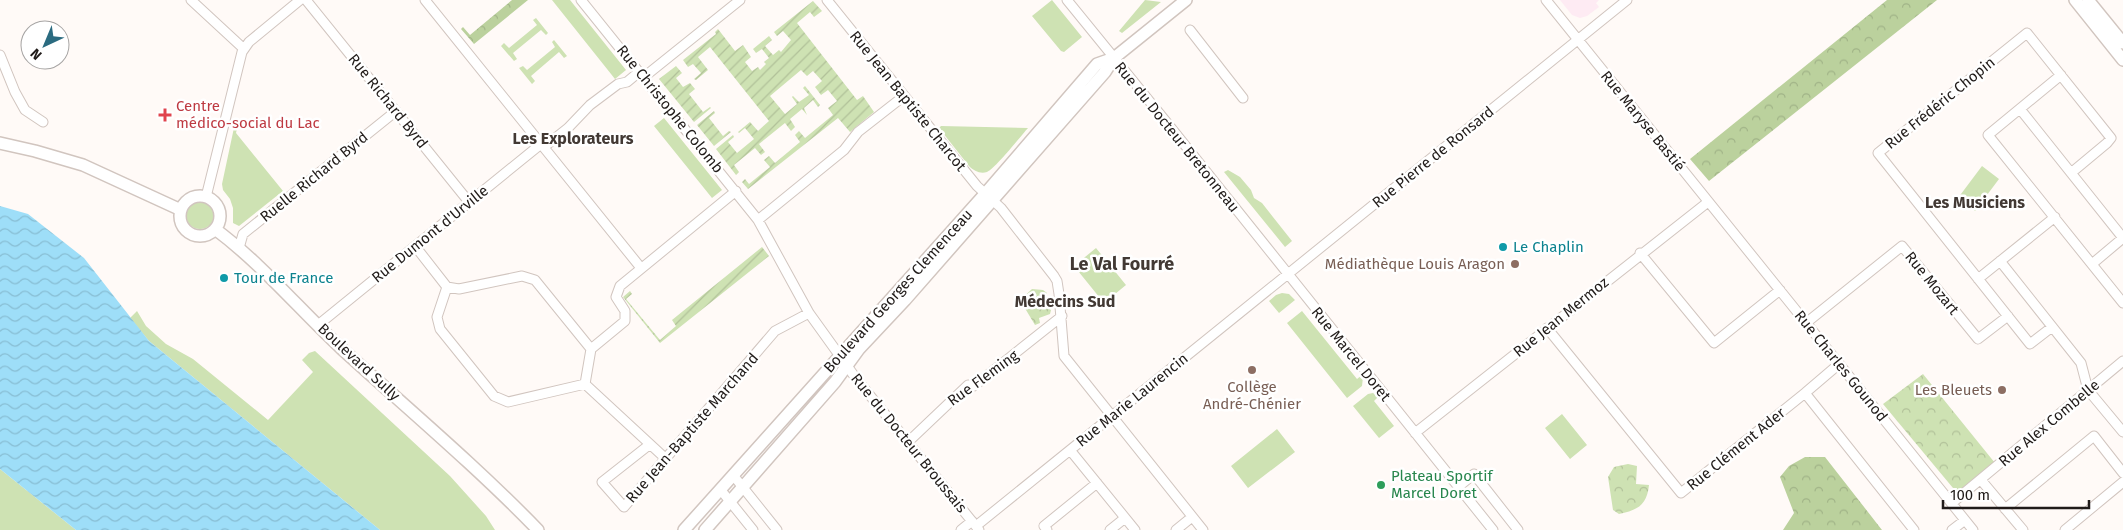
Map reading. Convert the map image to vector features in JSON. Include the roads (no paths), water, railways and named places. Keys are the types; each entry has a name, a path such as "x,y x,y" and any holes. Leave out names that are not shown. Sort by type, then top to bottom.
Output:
{"main road":[{"name":"Boulevard Georges Clemenceau","path":"684,530 840,355 1105,72 1114,58 1186,0"},
{"path":"2075,0 2123,60"},
{"path":"2088,0 2123,43"},
{"path":"0,143 83,165 181,210"},
{"path":"194,197 206,197 212,200 219,210 218,223 215,229 204,236 190,234 181,224 181,210 184,204 194,197"},
{"name":"Boulevard Georges Clemenceau","path":"705,530 835,382 859,350 905,300 988,197"},
{"name":"Boulevard Sully","path":"215,229 239,248 318,325 546,530"},
{"name":"Boulevard Sully","path":"504,494 538,530"}],"street":[{"path":"191,0 244,49"},
{"path":"206,197 244,49 256,36 300,0"},
{"name":"Rue Richard Byrd","path":"306,0 469,202"},
{"path":"425,0 641,268"},
{"name":"Rue Christophe Colomb","path":"581,0 758,220"},
{"name":"Rue Dumont d'Urville","path":"318,325 469,202 568,128 590,105 618,84 627,82 641,74 740,0"},
{"name":"Rue Jean Baptiste Charcot","path":"826,0 988,197 1001,208 1057,281 1062,316 1064,356 1203,530"},
{"name":"Rue du Docteur Bretonneau","path":"1067,0 1287,275"},
{"name":"Rue Maryse Bastié","path":"1546,0 1708,202"},
{"name":"Rue Pierre de Ronsard","path":"1287,275 1627,0"},
{"path":"1190,30 1243,98"},
{"name":"Rue Frédéric Chopin","path":"2052,327 2030,344 1878,153 2028,33 2061,75"},
{"path":"0,55 15,92 25,110 43,122"},
{"path":"2071,173 2108,144 2111,138 2061,75 1988,135 2123,303"},
{"path":"840,355 810,313 758,220 844,150 858,132 904,96"},
{"path":"2020,109 2123,238 2092,264"},
{"name":"Ruelle Richard Byrd","path":"239,248 243,234 396,111"},
{"path":"585,384 591,349 626,321 625,311 616,298 617,290 641,268 736,191"},
{"name":"Rue Jean Mermoz","path":"1415,433 1640,253 1708,202"},
{"name":"Rue Charles Gounod","path":"1708,202 1973,530"},
{"path":"1978,278 2054,217"},
{"path":"415,246 447,287 459,289 522,276 534,280 591,349"},
{"name":"Rue Mozart","path":"1806,323 1902,246 1978,339 2008,316"},
{"path":"1640,253 1714,343 1780,290"},
{"path":"2000,261 2082,363 2088,390 2123,432"},
{"name":"Rue Marie Laurencin","path":"961,530 976,526 1287,275"},
{"name":"Rue Marcel Doret","path":"1287,275 1493,530"},
{"path":"447,287 437,317 440,329 494,396 508,402 585,384"},
{"name":"Rue Jean-Baptiste Marchand","path":"648,445 602,482 624,507 775,331 810,313"},
{"name":"Rue Fleming","path":"908,442 968,385 974,386 1062,316"},
{"name":"Rue Clément Ader","path":"1547,328 1681,493 1839,364"},
{"name":"Rue du Docteur Broussais","path":"840,355 976,526"},
{"name":"Rue Alex Combelle","path":"1952,504 2123,361"},
{"path":"585,384 648,445 665,458"},
{"path":"1805,393 1914,530"},
{"path":"2005,509 2094,436 2123,473"},
{"path":"1070,450 1134,530"},
{"path":"1458,487 1474,474 1518,530"},
{"path":"733,475 777,530"},
{"path":"1981,480 2023,530"},
{"path":"2065,530 2123,482"},
{"path":"1047,530 1044,526 1097,483"},
{"path":"720,490 753,530"},
{"path":"1176,530 1192,516"},
{"path":"1110,530 1125,518"},
{"path":"1952,530 1965,520"}],"water":[{"path":"0,206 28,214 84,258 149,341 380,530 76,530 0,469"}],"place":[{"name":"Centre médico-social du Lac","path":"165,115"},
{"name":"Le Chaplin","path":"1503,247"},
{"name":"Médiathèque Louis Aragon","path":"1515,264"},
{"name":"Tour de France","path":"224,278"},
{"name":"Collège André-Chénier","path":"1252,370"},
{"name":"Les Bleuets","path":"2002,390"},
{"name":"Plateau Sportif Marcel Doret","path":"1381,485"}],"district":[{"name":"Les Explorateurs","path":"573,138"},
{"name":"Les Musiciens","path":"1975,202"},
{"name":"Le Val Fourré","path":"1122,264"},
{"name":"Médecins Sud","path":"1065,301"}]}
